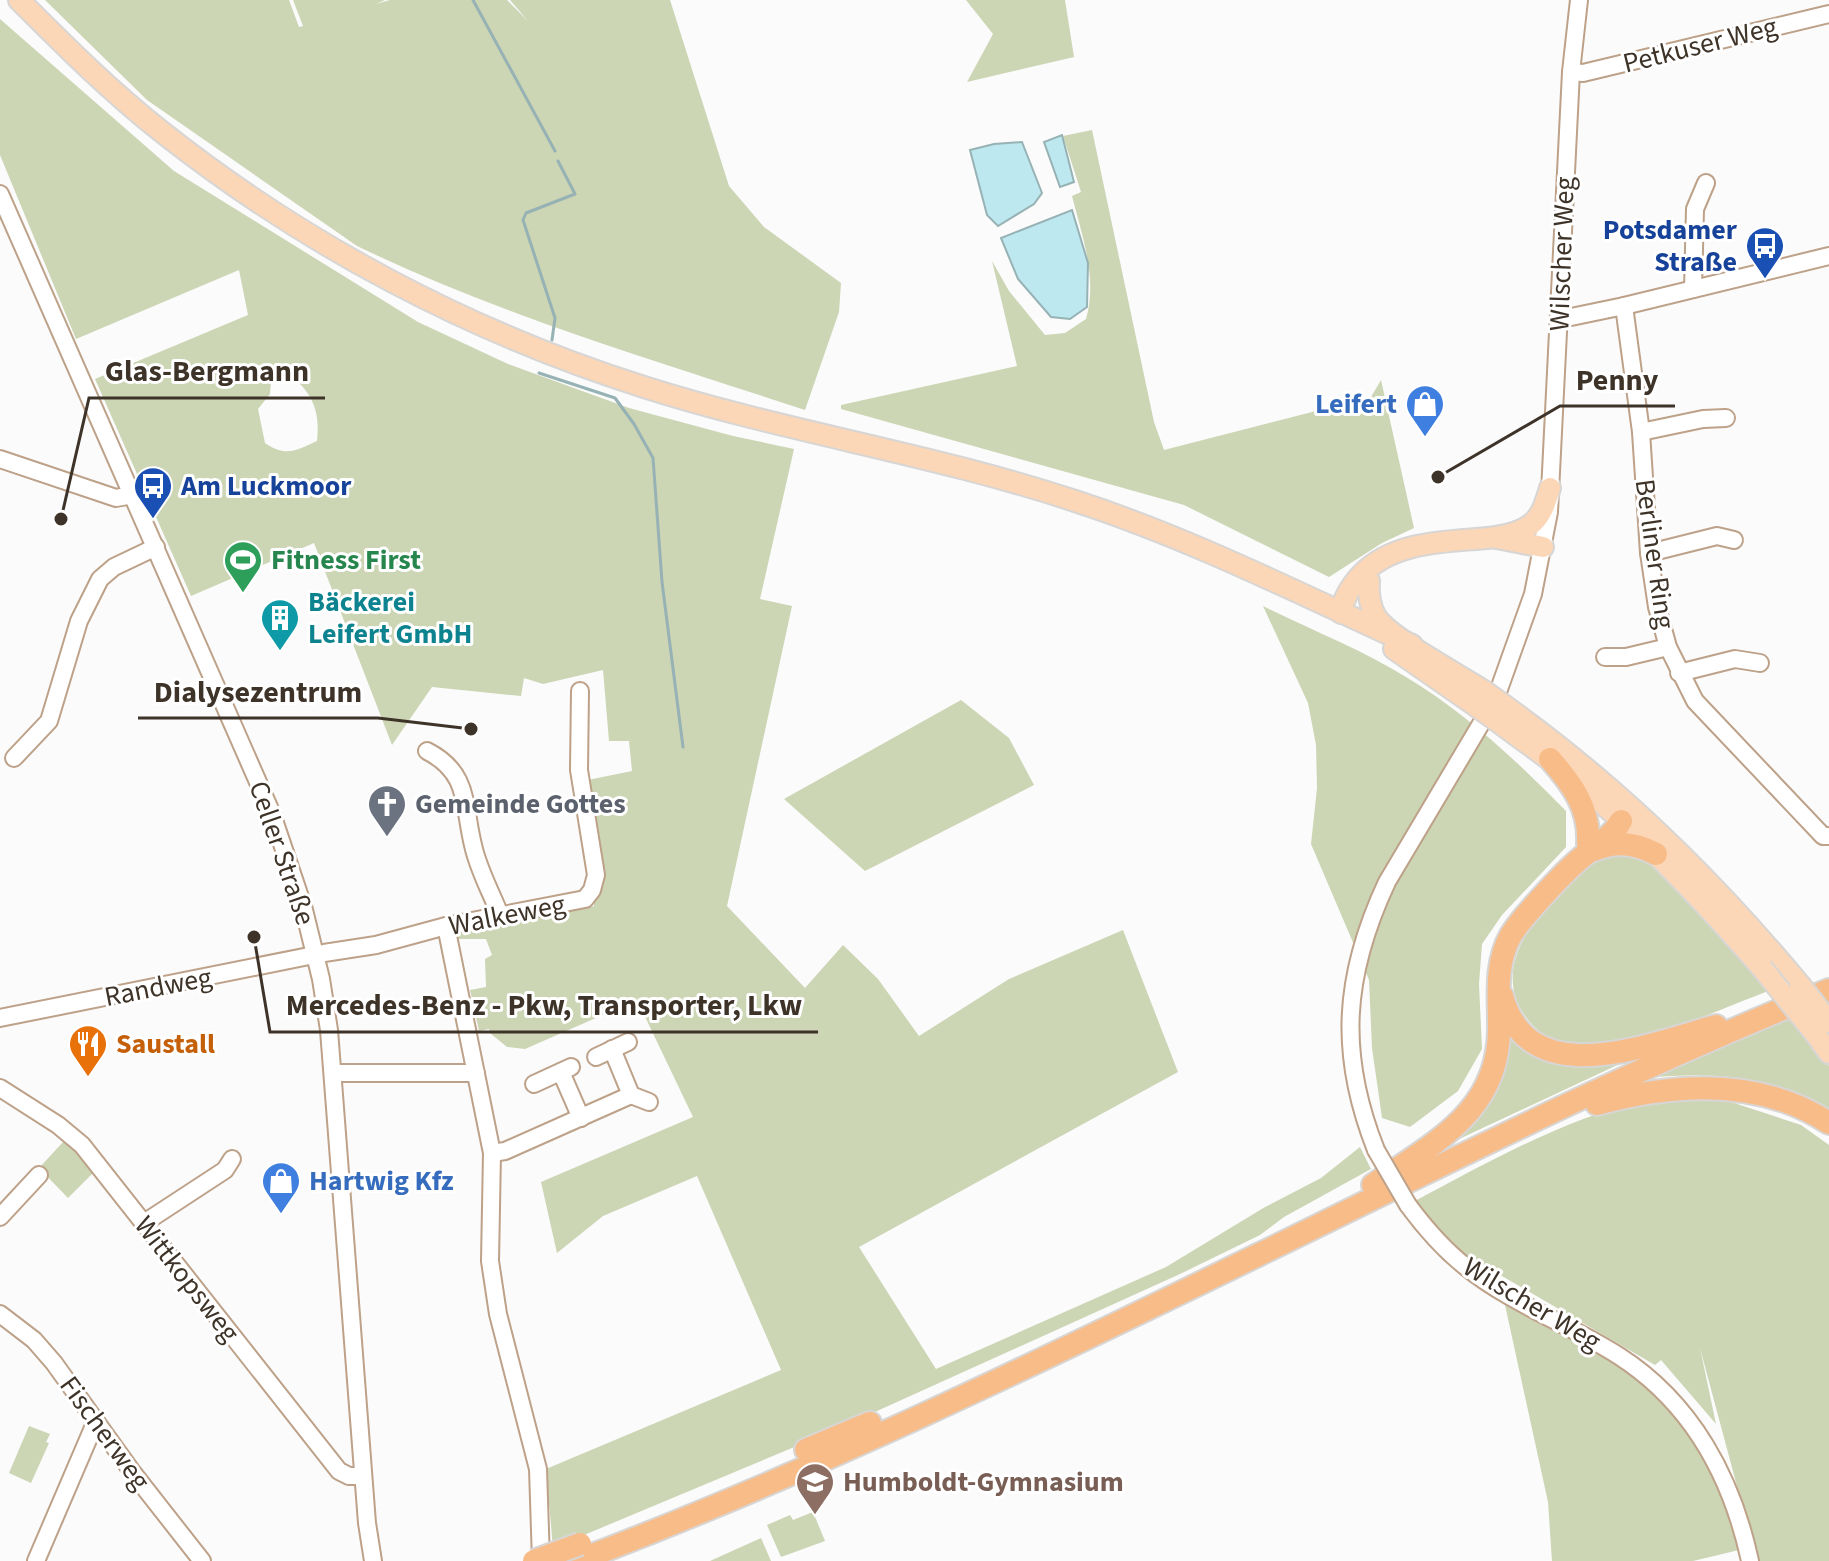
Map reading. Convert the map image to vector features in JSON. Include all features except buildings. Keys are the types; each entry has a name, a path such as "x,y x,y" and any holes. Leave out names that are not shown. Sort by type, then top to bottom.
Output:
{"highway":[{"path":"1550,759 1571,783 1584,807 1588,819 1587,850"},
{"path":"1365,1190 1456,1127 1484,1093 1498,1052 1499,977 1503,953 1513,933 1620,812"},
{"path":"1587,850 1621,843 1639,846 1656,854"},
{"path":"1499,977 1504,1002 1517,1025 1538,1044 1562,1054 1587,1057 1608,1055 1717,1026 1827,989"},
{"path":"534,1561 581,1554 865,1433 1659,1063 1827,989"},
{"path":"865,1433 1365,1190 1717,1026"},
{"path":"1519,1128 1622,1097 1692,1087 1726,1088 1760,1094 1793,1105 1829,1123"}],"main road":[{"path":"19,0 90,71 195,157 245,193 328,246 454,313 521,342 644,387 750,417 951,465 1072,500 1185,541 1412,645"},
{"path":"1341,613 1345,597 1362,581 1373,564 1394,552 1503,535 1529,526 1537,518 1550,488"},
{"path":"1503,535 1544,542"},
{"path":"1303,594 1325,593 1362,581"},
{"path":"1362,581 1378,620 1620,812 1656,854 1771,964"},
{"path":"1341,613 1490,706 1550,759 1620,812 1647,821 1716,889 1825,1037"}],"street":[{"name":"Wilscher Weg","path":"1579,0 1571,72 1550,488 1544,542 1533,594 1490,706 1387,882 1371,917 1359,956 1351,1005 1351,1055 1359,1104 1376,1150 1408,1205 1439,1243 1468,1269 1501,1291 1620,1357 1668,1396 1701,1437 1723,1475 1750,1561"},
{"name":"Petkuser Weg","path":"1571,72 1583,73 1829,14"},
{"path":"1693,289 1695,209 1706,183"},
{"name":"Celler Straße","path":"0,194 124,497 156,547 272,814 295,877 315,955 333,1073 363,1476 373,1561"},
{"path":"1559,317 1624,306 1829,256"},
{"name":"Berliner Ring","path":"1624,306 1641,432 1649,553 1657,607 1668,647 1695,701 1823,836 1829,836"},
{"path":"1641,432 1703,419 1726,418"},
{"path":"0,459 124,497"},
{"path":"1649,553 1717,536 1734,540"},
{"path":"14,758 49,721 79,621 100,579 114,567 156,547"},
{"path":"1605,657 1626,657 1668,647"},
{"path":"1679,673 1735,659 1760,663"},
{"name":"Walkeweg","path":"315,955 376,945 446,926 585,899 592,890 596,875 579,770 580,691"},
{"path":"427,751 444,759 462,785 473,845 500,915"},
{"path":"446,926 492,1153 490,1261 498,1314 538,1469 541,1561"},
{"name":"Randweg","path":"0,1018 315,955"},
{"path":"596,1057 628,1042"},
{"path":"612,1049 631,1095"},
{"path":"534,1084 566,1069 581,1118"},
{"path":"333,1073 476,1073"},
{"name":"Wittkopsweg","path":"0,1088 58,1125 82,1145 339,1471 349,1476 363,1476"},
{"path":"492,1153 505,1151 631,1095 649,1102"},
{"path":"144,1223 225,1170 232,1159"},
{"path":"3,1208 39,1175"},
{"name":"Fischerweg","path":"0,1314 34,1340 54,1363 202,1561"},
{"path":"36,1561 96,1421"}],"green space":[{"path":"45,0 289,0 299,27 303,26 293,0 385,0 376,4 390,0 507,0 528,21 510,0 670,0 729,186 764,227 841,283 839,312 805,410 522,315 357,246 147,100"},
{"path":"966,0 1065,0 1074,57 967,82 993,34"},
{"path":"0,19 174,171 418,322 508,364 629,408 794,449 760,599 792,606 727,906 805,988 843,945 878,979 919,1036 1009,979 1123,930 1178,1072 859,1247 936,1369 1166,1267 1265,1207 1321,1178 1360,1147 1371,1169 1284,1217 1260,1235 1180,1274 835,1430 553,1548 546,1469 781,1370 697,1176 603,1216 557,1253 541,1182 693,1117 637,1000 525,1049 507,1047 489,1029 479,1031 470,990 486,987 485,959 492,955 486,939 457,939 455,930 594,906 583,781 632,771 629,741 609,741 603,670 543,684 524,678 521,696 432,687 392,745 314,543 191,596 95,379 248,315 239,270 76,339 0,155","holes":["292,377 314,405 317,441 297,450 279,450 265,443 258,409 270,394 271,382"]},
{"path":"1092,130 1154,422 1164,450 1371,397 1381,380 1414,528 1382,543 1329,577 1184,505 841,409 841,405 1017,366 992,261 1009,291 1045,335 1065,333 1086,319 1089,273 1072,196 1081,192 1063,136"},
{"path":"1263,606 1372,658 1428,691 1490,739 1566,811 1566,847 1502,915 1482,944 1479,984 1482,1049 1458,1091 1410,1127 1382,1118 1372,1048 1369,980 1311,844 1317,788 1316,745 1308,703"},
{"path":"961,700 1009,738 1034,785 865,871 784,799"},
{"path":"1606,850 1648,857 1771,990 1680,1025 1610,1046 1572,1046 1548,1037 1535,1027 1516,997 1513,973 1519,949 1549,904"},
{"path":"1791,1017 1829,1066 1829,1109 1785,1089 1741,1078 1695,1075 1647,1078"},
{"path":"1503,1031 1541,1052 1658,1046 1427,1154 1451,1139"},
{"path":"1719,1098 1801,1125 1829,1145 1829,1561 1757,1561 1700,1348 1716,1424 1661,1360 1655,1365 1459,1251 1415,1201 1525,1144 1612,1109 1659,1099"},
{"path":"64,1141 77,1149 93,1173 68,1198 39,1168"},
{"path":"1505,1305 1619,1364 1644,1383 1690,1431 1727,1501 1739,1550 1693,1561 1552,1561 1548,1502"},
{"path":"29,1426 50,1434 31,1483 9,1473"},
{"path":"813,1512 825,1541 781,1557 767,1525 790,1515 793,1520"},
{"path":"761,1538 771,1561 710,1561"}],"water":[{"path":"1062,135 1074,182 1060,187 1044,142"},
{"path":"1022,142 1042,193 1034,204 998,226 987,215 970,150"},
{"path":"1072,210 1088,263 1087,307 1070,319 1051,317 1018,279 1001,238"}],"waterway":[{"path":"473,0 555,151"},
{"path":"552,340 555,318 523,220 526,213 575,194 558,161"},
{"path":"539,373 615,398 653,458 662,582 683,747"}],"place":[{"name":"Potsdamer Straße","path":"1765,280"},
{"name":"Leifert","path":"1425,438"},
{"name":"Penny","path":"1438,477"},
{"name":"Glas-Bergmann","path":"61,519"},
{"name":"Am Luckmoor","path":"153,520"},
{"name":"Fitness First","path":"243,594"},
{"name":"Bäckerei Leifert GmbH","path":"280,652"},
{"name":"Dialysezentrum","path":"471,729"},
{"name":"Gemeinde Gottes","path":"387,838"},
{"name":"Mercedes-Benz - Pkw, Transporter, Lkw","path":"254,937"},
{"name":"Saustall","path":"88,1078"},
{"name":"Hartwig Kfz","path":"281,1215"},
{"name":"Humboldt-Gymnasium","path":"815,1516"}]}
